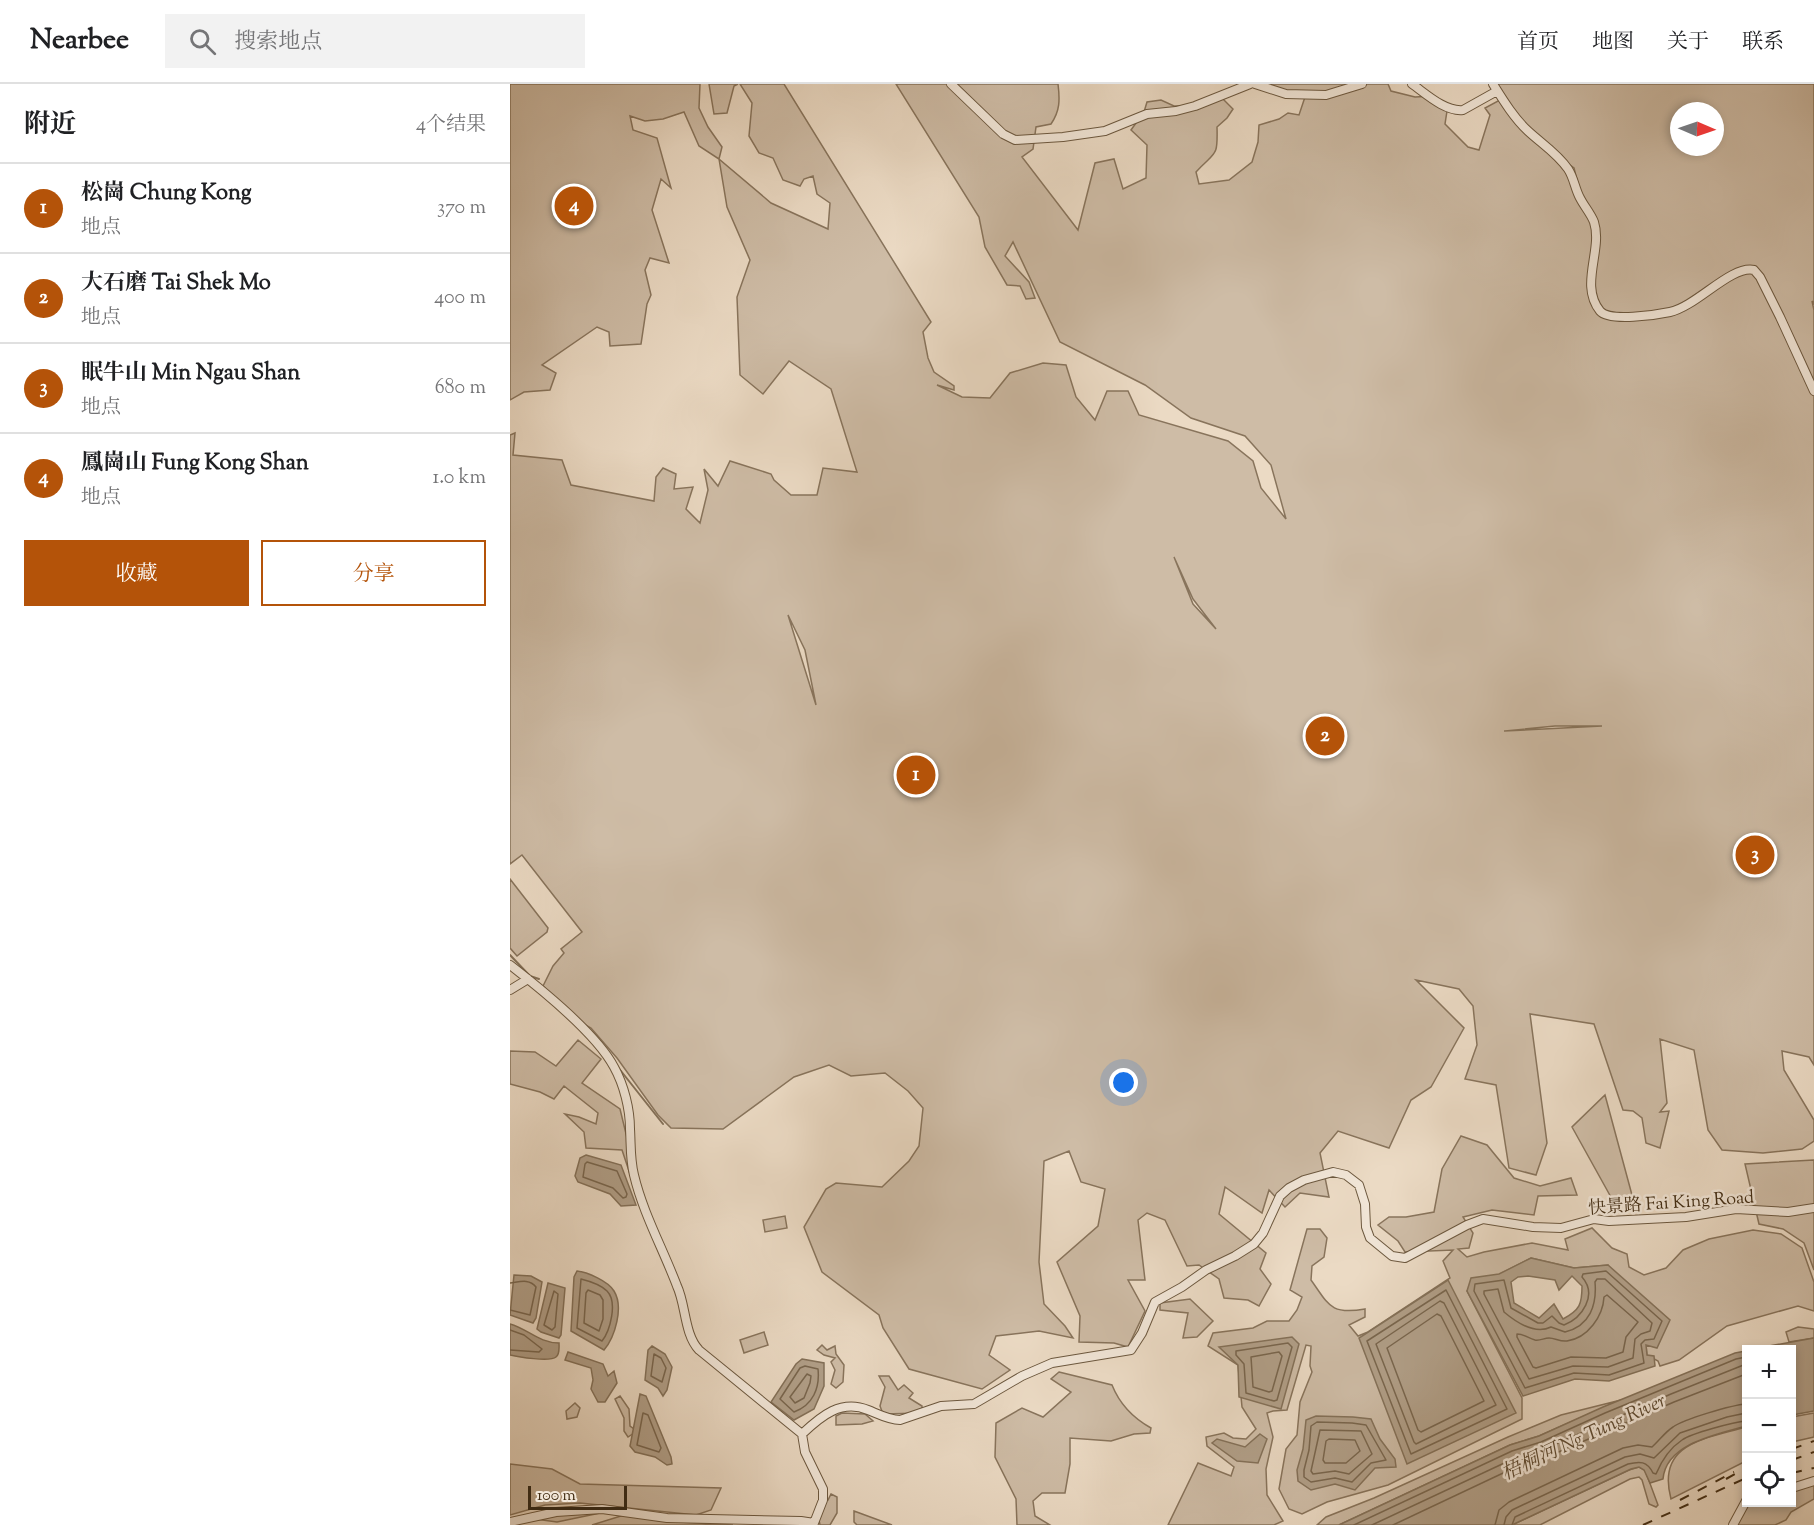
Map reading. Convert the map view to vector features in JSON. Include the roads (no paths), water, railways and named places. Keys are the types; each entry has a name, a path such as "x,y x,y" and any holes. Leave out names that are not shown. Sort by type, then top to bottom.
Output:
{"street":[{"path":"951,84 1003,134 1015,140 1105,131 1147,114 1176,111 1250,84"},
{"path":"1255,84 1286,94 1326,94 1362,84"},
{"path":"1412,84 1435,100 1458,111 1495,88 1520,123 1557,154 1568,169 1579,196 1594,222 1595,253 1590,284 1599,310 1610,316 1656,315 1674,311 1686,306 1740,270 1754,270 1765,287 1814,391"},
{"path":"510,965 588,1034 611,1061 626,1100 632,1162 638,1190 682,1298 693,1343 802,1434 805,1452 823,1489 823,1500 814,1523 667,1518 602,1509 556,1512 510,1522"},
{"path":"510,990 528,979"},
{"name":"快景路 Fai King Road","path":"802,1434 820,1416 837,1408 849,1405 860,1407 892,1420 900,1420 941,1406 974,1404 1052,1363 1131,1350 1142,1333 1155,1302 1206,1270 1235,1257 1254,1244 1263,1233 1280,1197 1289,1188 1304,1180 1333,1172 1346,1175 1359,1185 1365,1204 1366,1227 1370,1238 1392,1256 1405,1258 1483,1219 1533,1227 1561,1228 1594,1219 1609,1221 1686,1217 1736,1209 1788,1212 1814,1208"},
{"path":"1796,1486 1814,1481"},
{"path":"1733,1525 1743,1507"}],"water":[{"path":"586,1155 621,1165 636,1205 621,1206 610,1194 578,1182 575,1176 580,1158"},
{"path":"1531,1258 1574,1268 1608,1265 1670,1320 1657,1348 1646,1345 1647,1355 1654,1356 1655,1366 1609,1381 1575,1379 1523,1396 1467,1291 1471,1278 1499,1274","holes":["1528,1276 1555,1280 1559,1290 1572,1276 1582,1286 1579,1306 1563,1319 1554,1304 1539,1318 1514,1303 1511,1282 1518,1277"]},
{"path":"577,1271 592,1275 611,1287 617,1298 618,1313 615,1330 604,1350 571,1331 574,1277"},
{"path":"514,1275 531,1276 542,1282 536,1318 533,1323 510,1315"},
{"path":"1448,1280 1516,1413 1407,1464 1359,1338"},
{"path":"548,1283 565,1288 559,1338 537,1329"},
{"path":"510,1324 545,1341 559,1343 557,1356 541,1359 510,1355"},
{"path":"1292,1337 1299,1344 1281,1409 1239,1397 1238,1365 1219,1347"},
{"path":"1814,1338 1814,1411 1796,1414 1796,1345 1775,1345"},
{"path":"652,1346 665,1354 672,1367 667,1390 663,1396 658,1388 645,1380 648,1350"},
{"path":"568,1352 603,1364 608,1376 614,1371 617,1383 605,1402 598,1402 591,1389 593,1380 591,1368 565,1360"},
{"name":"梧桐河 Ng Tung River","path":"1742,1352 1742,1427 1708,1437 1683,1449 1666,1467 1663,1479 1650,1483 1644,1470 1639,1467 1631,1469 1512,1525 1339,1525 1510,1445 1539,1436"},
{"path":"802,1359 824,1363 824,1386 814,1409 794,1420 771,1402 796,1364"},
{"path":"640,1394 646,1396 672,1464 667,1465 655,1457 635,1452 630,1446"},
{"path":"1316,1416 1371,1419 1380,1439 1395,1459 1396,1467 1375,1468 1355,1490 1335,1484 1311,1490 1298,1481 1297,1470 1303,1449 1306,1420"},
{"path":"1260,1434 1267,1439 1258,1463 1237,1461 1212,1443 1217,1439 1245,1447"}],"waterway":[{"path":"510,955 530,976 539,979"},
{"path":"617,1066 663,1124"}],"railway":[{"path":"1796,1448 1814,1441"},
{"path":"1796,1459 1814,1452"},
{"path":"1796,1472 1814,1468"},
{"path":"1726,1479 1742,1470"},
{"path":"1680,1500 1734,1472"},
{"path":"1643,1525 1742,1480"}],"place":[{"name":"鳳崗山 Fung Kong Shan","path":"574,206"},
{"name":"大石磨 Tai Shek Mo","path":"1325,736"},
{"name":"松崗 Chung Kong","path":"916,775"},
{"name":"眠牛山 Min Ngau Shan","path":"1755,855"}]}
